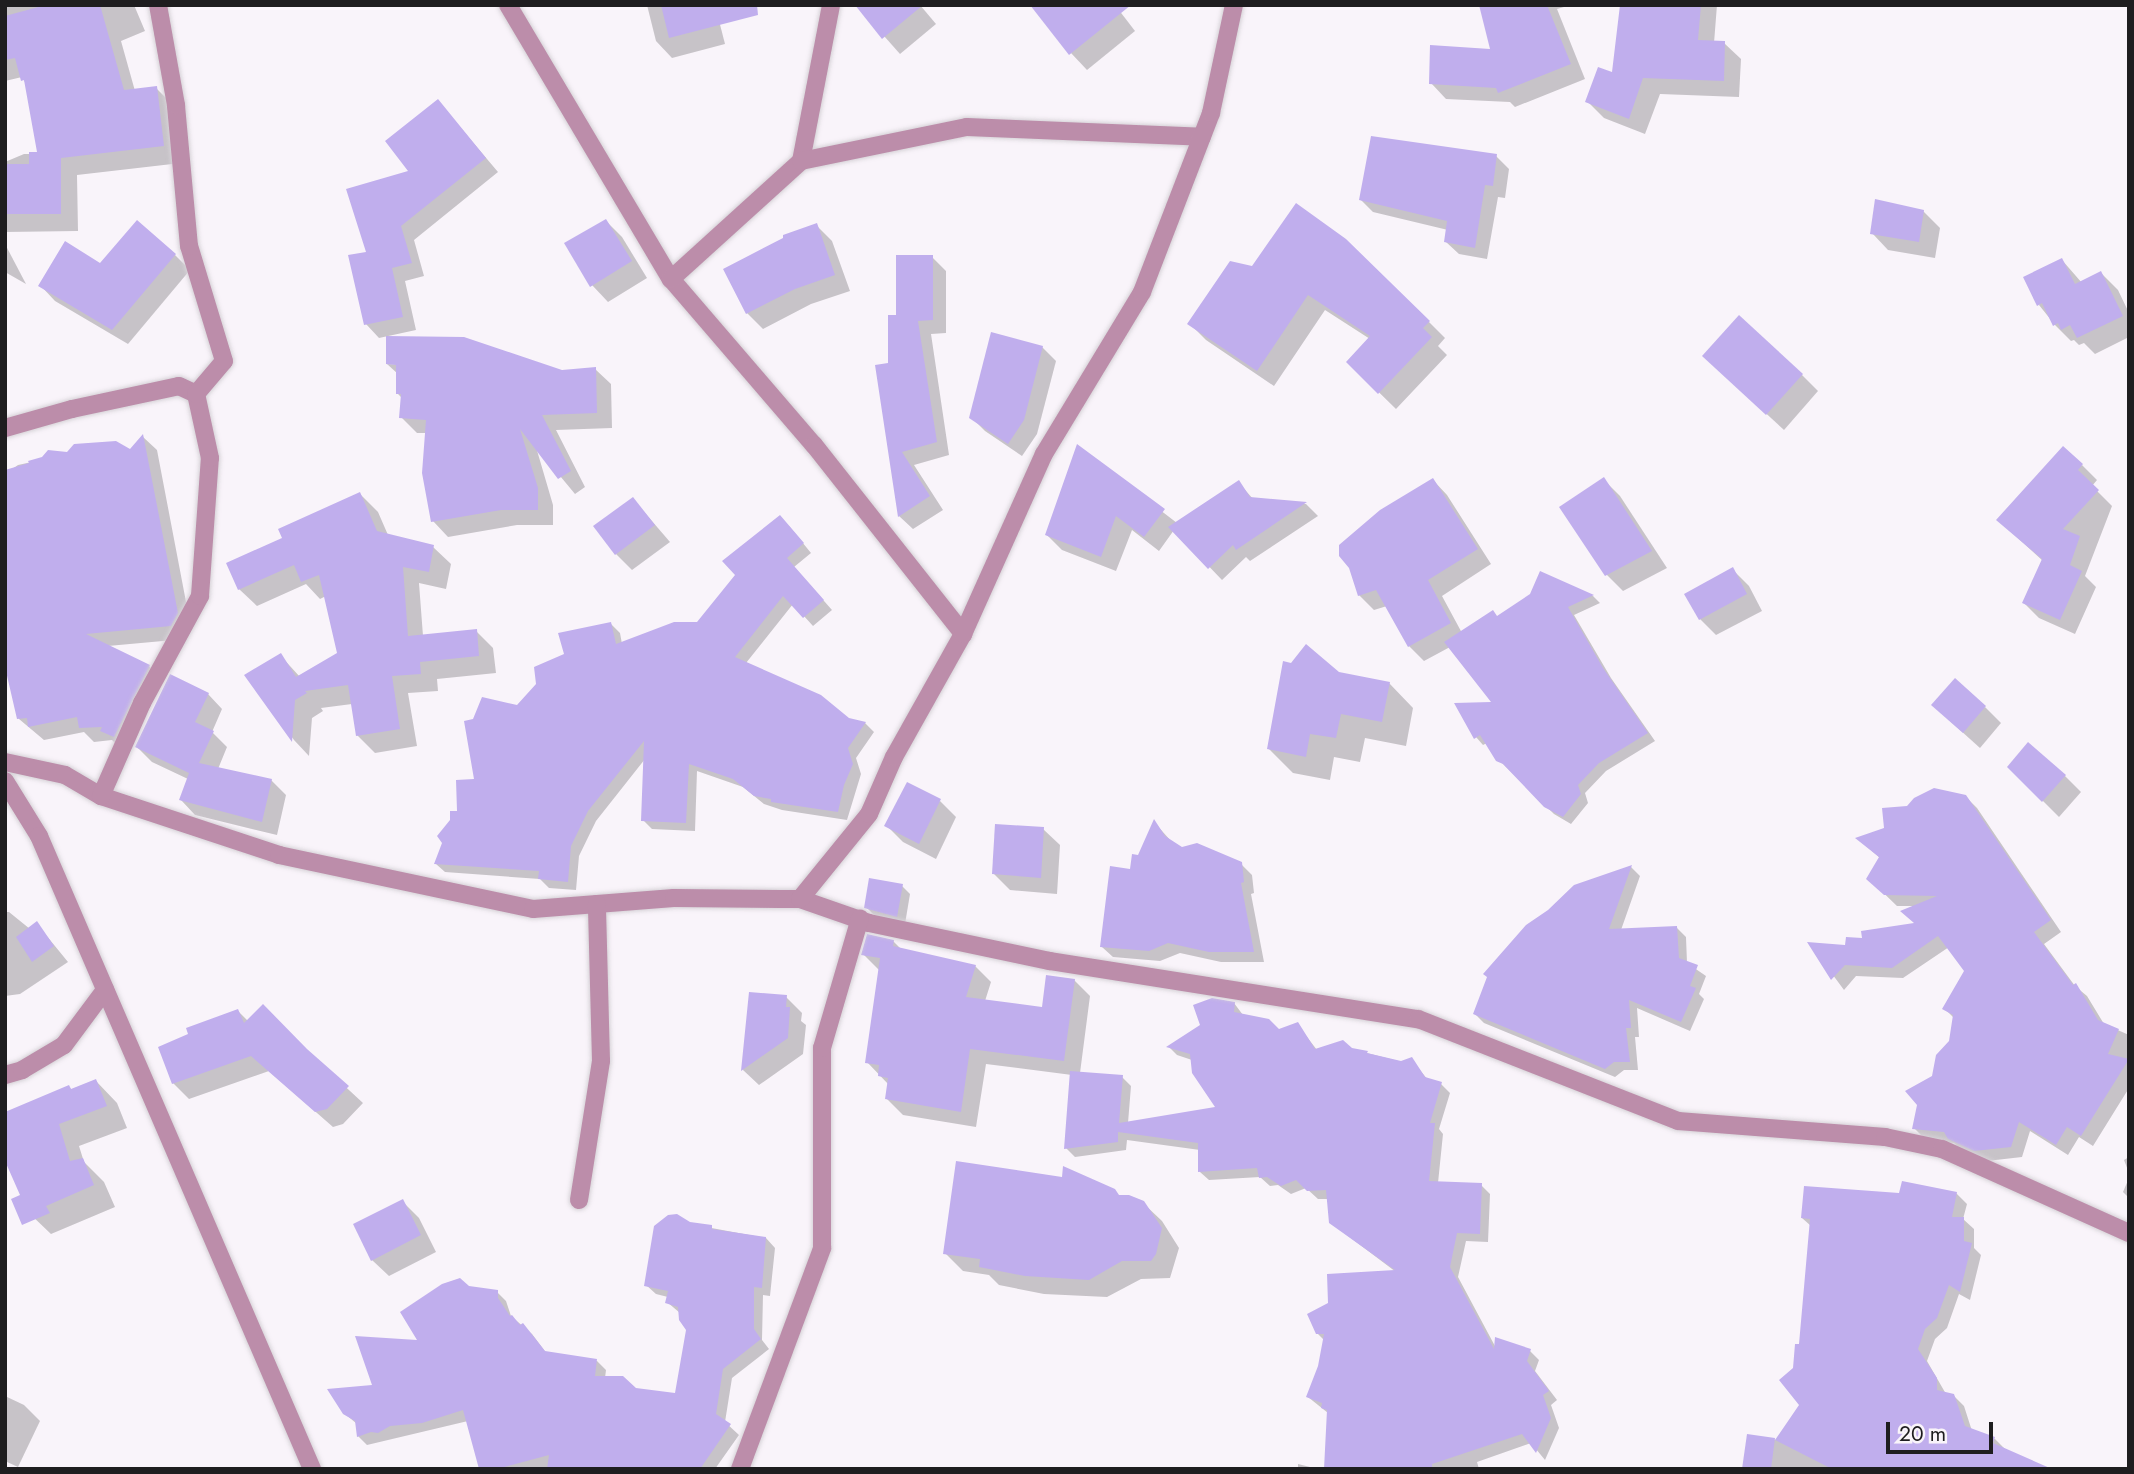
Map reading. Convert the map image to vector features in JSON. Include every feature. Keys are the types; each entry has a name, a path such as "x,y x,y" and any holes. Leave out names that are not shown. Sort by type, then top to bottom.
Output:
{"street":[{"path":"159,5 176,105 189,246 225,361 196,394"},
{"path":"508,5 671,279 814,445 963,635"},
{"path":"801,162 831,5"},
{"path":"800,899 869,814 894,757 963,635 1044,454 1142,292 1211,113 1234,5"},
{"path":"671,279 801,162 967,127 1202,136"},
{"path":"5,428 72,409 178,386 196,394"},
{"path":"101,796 142,703 200,596 210,458 196,394"},
{"path":"5,762 65,775 101,796 279,855 533,909 674,898 800,899 869,923 1050,961 1418,1018 1678,1121 1885,1137 1942,1149 2129,1233"},
{"path":"5,781 39,836 312,1469"},
{"path":"579,1200 601,1060 597,904"},
{"path":"740,1469 822,1248 822,1048 860,918"},
{"path":"5,1075 22,1070 64,1045 105,990"}],"building":[{"path":"46,5 100,5 124,90 157,86 164,146 61,158 61,214 7,214 7,164 29,164 29,152 37,152 24,80 21,81 15,58 5,60 5,16"},
{"path":"661,5 757,5 758,15 669,38"},
{"path":"855,5 923,5 882,39"},
{"path":"1030,5 1131,5 1069,55"},
{"path":"1479,5 1547,5 1571,64 1498,93 1496,88 1429,84 1430,45 1490,49"},
{"path":"1620,5 1701,5 1698,40 1725,41 1724,81 1643,78 1629,119 1585,102 1598,67 1612,72"},
{"path":"438,99 486,158 401,226 412,263 392,268 403,317 364,325 348,255 366,252 346,189 408,171 385,141"},
{"path":"1371,136 1497,154 1493,186 1485,185 1475,248 1444,242 1447,221 1359,200"},
{"path":"1875,199 1924,210 1919,242 1870,234"},
{"path":"1296,203 1346,239 1430,321 1423,328 1432,337 1378,394 1346,362 1370,336 1308,295 1257,371 1187,324 1230,261 1252,266"},
{"path":"606,219 632,261 590,287 564,243"},
{"path":"137,220 176,254 112,330 38,286 65,241 100,263"},
{"path":"817,223 835,275 795,289 746,314 723,269 783,238 783,235"},
{"path":"896,255 933,255 933,320 918,321 937,442 902,452 930,496 898,517 875,365 888,363 888,315 896,315"},
{"path":"2062,258 2075,284 2101,271 2123,316 2077,338 2070,325 2061,330 2058,323 2053,326 2042,303 2037,306 2023,277"},
{"path":"1739,315 1803,374 1766,415 1702,356"},
{"path":"991,332 1043,346 1024,420 1008,444 969,418"},
{"path":"386,336 464,337 562,370 596,367 597,413 542,415 571,471 558,479 520,429 538,488 538,510 501,510 431,522 422,473 426,420 399,418 401,394 396,394 396,365 386,364"},
{"path":"143,434 178,613 171,626 86,634 150,665 114,737 100,731 102,727 79,728 77,717 28,727 27,718 17,719 5,667 5,470 42,457 48,450 67,452 74,444 116,441 130,449"},
{"path":"1077,444 1165,509 1144,537 1116,516 1101,557 1045,535"},
{"path":"2063,446 2083,464 2078,470 2099,490 2063,529 2080,536 2070,565 2082,571 2060,620 2022,603 2042,559 1996,520"},
{"path":"1604,477 1652,551 1605,576 1559,507"},
{"path":"1433,478 1478,549 1428,580 1451,623 1408,647 1376,590 1358,596 1349,568 1339,556 1339,545 1380,510"},
{"path":"1239,480 1250,497 1307,502 1236,550 1233,545 1208,569 1168,527"},
{"path":"360,492 377,531 434,545 429,572 403,567 408,636 477,629 479,656 420,662 421,674 392,676 400,729 356,736 348,685 305,691 307,693 295,700 292,742 244,675 281,653 296,677 337,653 319,575 301,582 294,565 238,590 226,563 282,538 278,529"},
{"path":"633,497 655,525 615,555 593,526"},
{"path":"780,515 804,543 787,558 824,600 803,618 783,596 735,657 821,695 849,718 866,722 848,748 853,764 844,785 838,812 771,802 771,799 754,796 733,779 689,764 686,823 641,821 644,741 588,811 571,846 568,882 538,879 539,871 434,864 442,843 437,836 450,820 450,811 457,811 456,780 474,779 464,721 473,719 482,697 517,705 536,684 534,667 564,654 558,633 611,622 616,644 674,622 697,622 735,575 722,561"},
{"path":"1733,567 1747,594 1699,620 1684,594"},
{"path":"1540,571 1594,595 1568,607 1603,668 1648,733 1599,763 1578,785 1581,794 1563,817 1544,807 1503,764 1496,761 1480,735 1474,739 1454,703 1491,702 1444,642 1493,610 1497,616 1530,594"},
{"path":"1306,644 1339,672 1390,682 1382,722 1341,714 1336,738 1310,734 1306,757 1267,749 1283,661 1291,663"},
{"path":"170,674 209,693 195,722 214,731 199,763 272,779 262,822 179,800 189,773 135,747"},
{"path":"1955,678 1986,706 1963,733 1931,705"},
{"path":"2028,742 2066,775 2042,802 2007,767"},
{"path":"907,782 941,799 919,844 884,826"},
{"path":"1934,788 1966,795 2051,920 2034,932 2073,985 2076,983 2098,1020 2119,1029 2108,1054 2129,1059 2081,1136 2067,1127 2056,1145 2019,1122 2011,1147 1974,1151 1948,1139 1944,1132 1912,1129 1917,1105 1905,1091 1932,1076 1936,1055 1949,1041 1953,1015 1942,1009 1964,971 1938,936 1892,968 1845,965 1831,980 1807,942 1845,945 1846,937 1862,938 1861,931 1914,923 1900,911 1937,896 1884,895 1866,879 1879,857 1855,838 1884,828 1882,808 1907,806 1914,798"},
{"path":"1154,819 1165,836 1182,847 1197,843 1242,862 1244,882 1241,883 1254,952 1209,952 1168,943 1149,951 1100,947 1110,866 1130,869 1132,854 1138,855"},
{"path":"995,824 1044,827 1041,878 992,874"},
{"path":"1632,865 1609,929 1677,926 1679,958 1698,965 1690,986 1696,988 1681,1022 1629,1000 1631,1028 1626,1028 1630,1062 1614,1062 1605,1069 1473,1014 1487,977 1483,974 1526,925 1548,910 1574,885"},
{"path":"869,878 903,884 897,917 864,908"},
{"path":"37,921 54,946 32,962 16,937"},
{"path":"867,934 894,940 893,946 976,965 966,997 1042,1007 1046,975 1075,979 1064,1061 970,1049 961,1112 885,1099 888,1078 878,1076 879,1065 865,1063 880,958 861,955"},
{"path":"749,992 787,995 786,1007 790,1007 788,1038 741,1071"},
{"path":"1212,998 1235,1002 1234,1012 1269,1019 1279,1029 1298,1022 1315,1049 1343,1040 1352,1048 1368,1051 1367,1053 1401,1061 1412,1057 1425,1077 1442,1082 1430,1123 1435,1123 1429,1181 1482,1183 1480,1234 1457,1233 1450,1267 1494,1349 1495,1337 1531,1349 1527,1361 1549,1391 1543,1395 1551,1418 1536,1453 1522,1434 1432,1464 1432,1469 1324,1469 1327,1410 1321,1408 1322,1403 1306,1397 1318,1366 1324,1334 1316,1334 1307,1314 1328,1303 1327,1274 1395,1270 1329,1223 1326,1190 1307,1191 1296,1180 1281,1186 1267,1177 1259,1178 1257,1168 1198,1172 1198,1143 1118,1132 1118,1142 1064,1149 1070,1071 1123,1075 1119,1123 1215,1107 1192,1073 1190,1054 1166,1047 1200,1025 1193,1005"},
{"path":"263,1004 307,1049 349,1086 327,1109 315,1112 251,1056 172,1084 158,1047 188,1034 186,1028 238,1009 244,1023"},
{"path":"96,1079 107,1106 59,1124 70,1161 83,1158 94,1185 46,1206 50,1213 22,1225 11,1199 20,1195 5,1161 5,1112 69,1085 71,1089"},
{"path":"956,1161 1062,1177 1063,1166 1115,1189 1119,1195 1129,1195 1144,1201 1162,1228 1156,1254 1151,1261 1122,1261 1089,1280 1025,1276 979,1267 980,1259 943,1254"},
{"path":"1902,1181 1957,1192 1952,1217 1964,1217 1964,1241 1972,1243 1960,1292 1949,1285 1937,1318 1925,1329 1918,1349 1937,1378 1937,1390 1954,1394 1965,1426 1995,1437 1993,1443 2052,1469 1832,1469 1775,1440 1799,1405 1779,1380 1793,1368 1795,1344 1799,1344 1810,1219 1801,1218 1804,1186 1899,1193"},
{"path":"403,1199 421,1235 371,1261 353,1224"},
{"path":"677,1214 690,1222 712,1225 712,1229 766,1237 762,1288 754,1287 754,1329 761,1339 723,1369 716,1414 731,1424 700,1469 547,1469 549,1455 497,1469 479,1469 463,1410 422,1423 390,1426 378,1433 371,1432 357,1437 355,1421 343,1414 327,1389 372,1385 355,1336 417,1340 400,1312 442,1284 460,1278 469,1286 498,1290 498,1298 510,1316 520,1325 523,1323 545,1351 597,1359 595,1376 623,1376 636,1388 675,1393 686,1330 679,1320 678,1307 665,1303 668,1291 644,1286 654,1226 668,1215"},
{"path":"1747,1434 1775,1438 1771,1469 1742,1469"}]}
